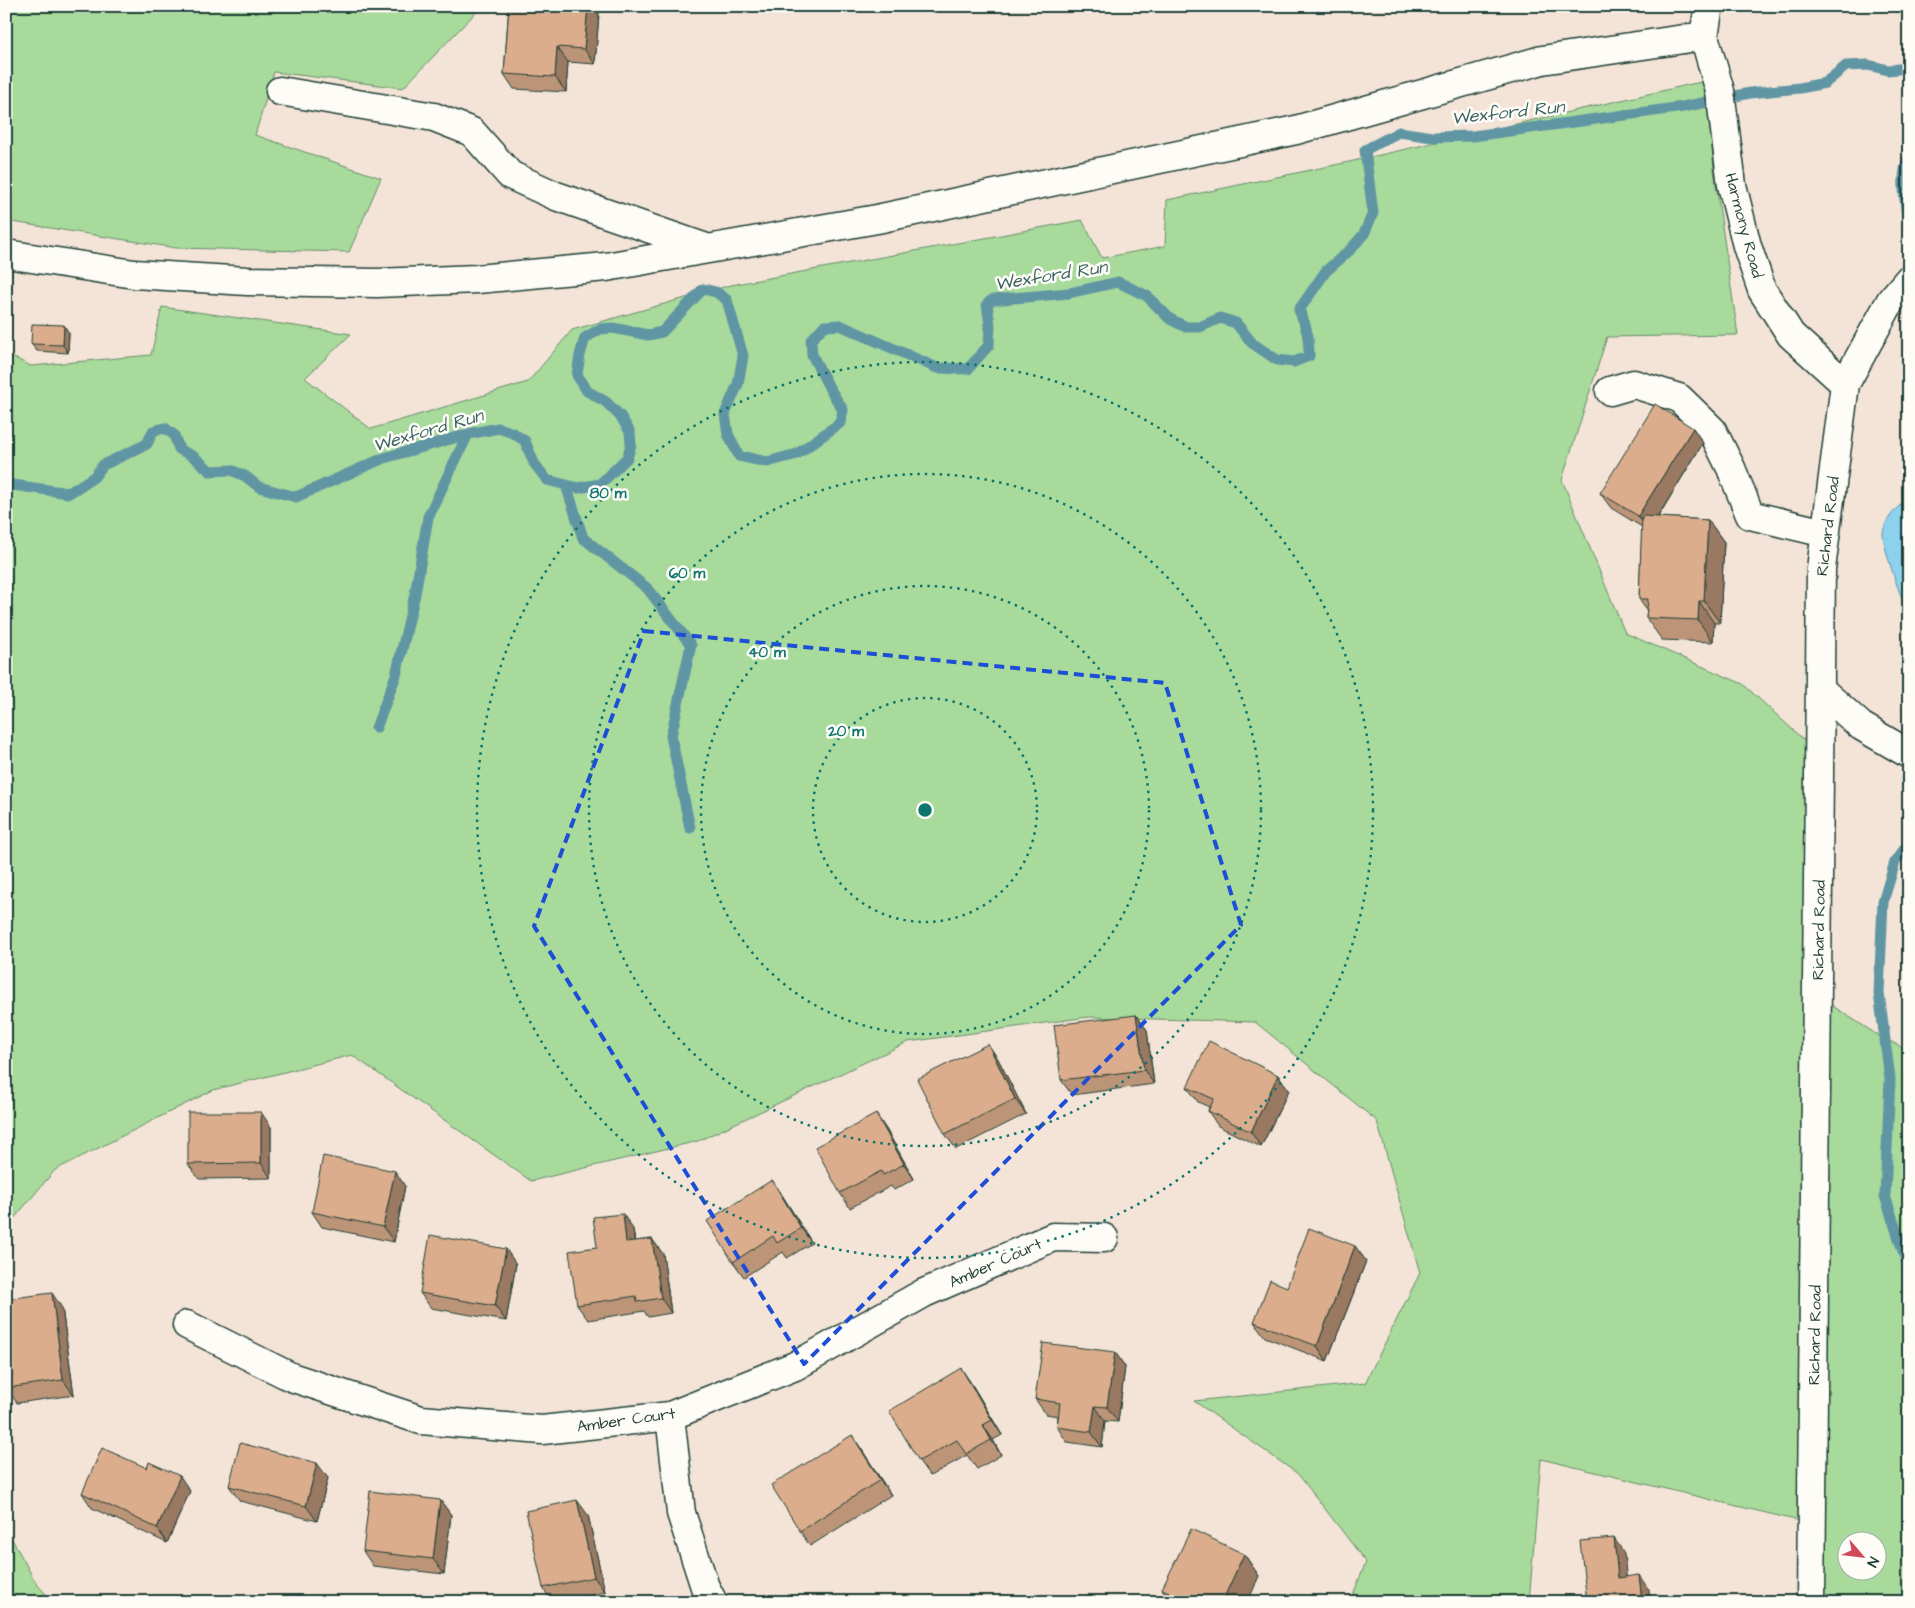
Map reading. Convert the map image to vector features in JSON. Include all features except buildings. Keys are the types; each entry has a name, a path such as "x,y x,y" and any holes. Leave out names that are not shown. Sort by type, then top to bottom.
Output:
{"street":[{"path":"6,254 134,274 247,281 377,283 477,279 606,267 876,219 1296,130 1542,60 1704,36 1710,6"},
{"name":"Harmony Road","path":"1704,36 1720,90 1732,185 1747,246 1762,290 1791,335 1845,384"},
{"path":"280,92 434,117 472,132 510,175 556,196 707,249"},
{"name":"Richard Road","path":"1811,1602 1821,568 1845,384 1892,300 1909,278"},
{"path":"1610,391 1634,384 1679,398 1712,430 1731,468 1750,515 1826,533"},
{"path":"1820,689 1861,726 1909,754"},
{"name":"Amber Court","path":"187,1325 290,1376 421,1420 542,1430 670,1416 795,1366 924,1293 1053,1237 1104,1238"},
{"path":"670,1416 680,1513 705,1587 713,1602"}],"highlighted area":[{"path":"644,631 1165,683 1241,925 804,1364 534,926"}],"green space":[{"path":"6,6 482,6 403,88 274,72 255,135 381,178 349,252 176,248 6,221"},
{"path":"1705,81 1715,178 1738,335 1607,337 1562,480 1625,633 1743,684 1819,754 1817,996 1876,1034 1909,1051 1909,1602 1811,1602 1812,1524 1541,1459 1529,1602 1350,1602 1366,1562 1298,1474 1194,1401 1365,1383 1420,1273 1377,1121 1255,1022 1088,1017 908,1042 698,1141 531,1181 352,1055 213,1090 55,1170 6,1228 6,354 31,366 151,355 162,307 351,334 305,378 371,429 528,382 572,330 731,285 1082,220 1102,258 1165,246 1167,200 1349,162"},
{"path":"6,1528 36,1583 53,1602 6,1602"}],"water":[{"path":"1902,503 1909,507 1909,619 1889,562 1883,532 1888,520"}],"waterway":[{"name":"Wexford Run","path":"6,484 69,493 94,477 103,465 147,444 153,431 165,428 174,435 179,449 194,457 210,471 231,470 245,476 259,487 296,497 384,458 468,434 499,428 513,433 525,441 534,463 547,480 578,488 600,484 627,458 631,445 630,432 621,417 606,402 587,391 577,375 585,338 600,329 613,328 648,335 662,332 703,289 716,292 727,300 743,356 738,384 725,414 728,434 739,456 767,462 797,454 840,423 843,410 812,355 811,340 824,326 840,325 937,368 968,369 989,345 990,325 987,304 992,300 1069,293 1118,282 1147,296 1170,319 1186,327 1200,327 1220,318 1236,323 1252,343 1277,360 1294,362 1309,356 1307,333 1299,310 1326,271 1350,250 1364,234 1373,213 1365,150 1399,132 1432,137 1473,136 1683,107 1750,93 1800,88 1825,83 1846,66 1868,65 1888,70 1909,68"},
{"path":"1907,216 1904,179 1906,164 1909,158"},
{"path":"376,728 396,675 415,594 428,517 468,434"},
{"path":"566,485 583,538 647,588 691,645 671,736 690,828"},
{"path":"1906,779 1909,791"},
{"path":"1909,843 1895,862 1883,902 1879,993 1890,1079 1885,1196 1909,1269"}]}
